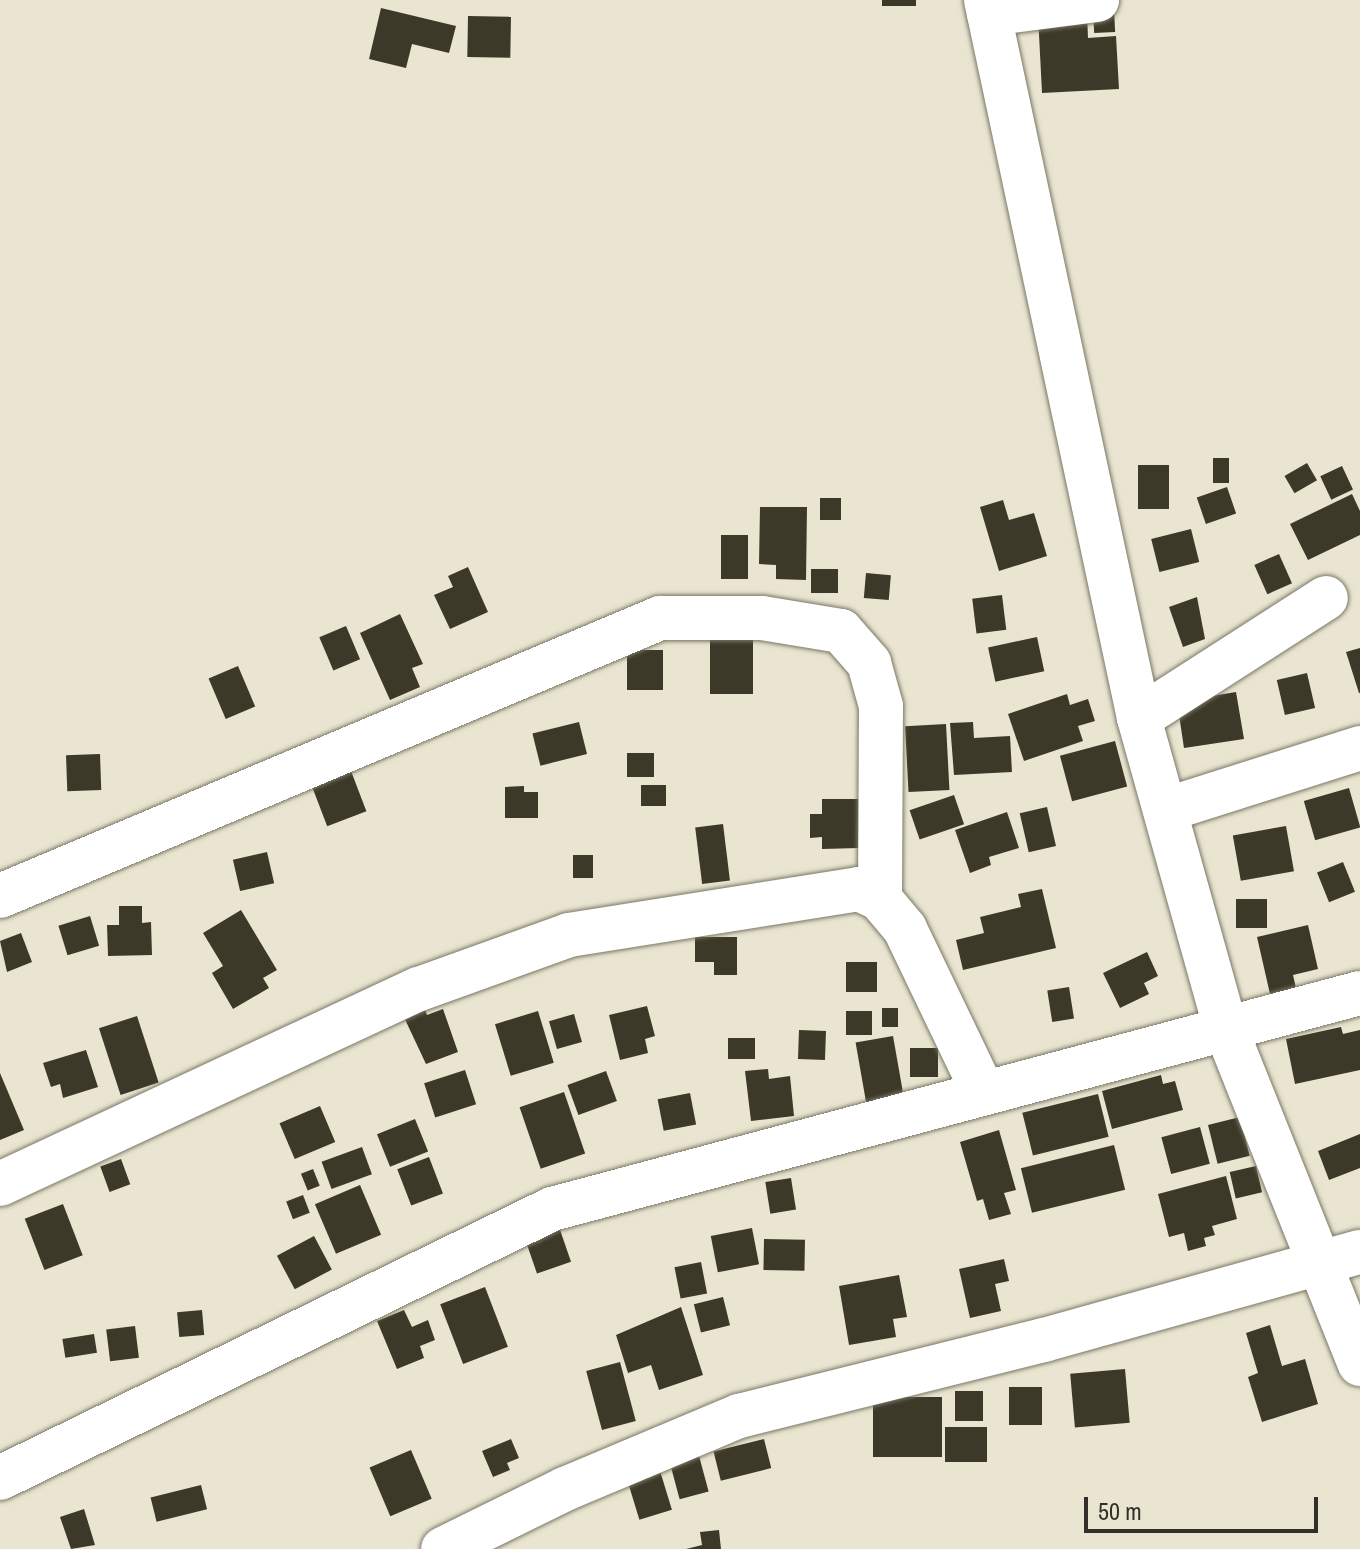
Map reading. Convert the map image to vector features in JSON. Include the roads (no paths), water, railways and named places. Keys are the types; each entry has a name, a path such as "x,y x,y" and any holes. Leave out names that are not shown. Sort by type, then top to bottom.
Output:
{"street":[{"path":"1097,0 988,7 1139,718 1225,1027 1340,1258 1360,1364"},
{"path":"1139,718 1326,598"},
{"path":"0,896 660,618 762,618 841,631 869,663 881,706 880,899"},
{"path":"1165,810 1360,748"},
{"path":"0,1184 419,989 569,935 859,889 880,899 905,929 982,1090"},
{"path":"0,1478 552,1209 982,1090 1360,993"},
{"path":"443,1549 565,1489 739,1416 1340,1258"}]}
